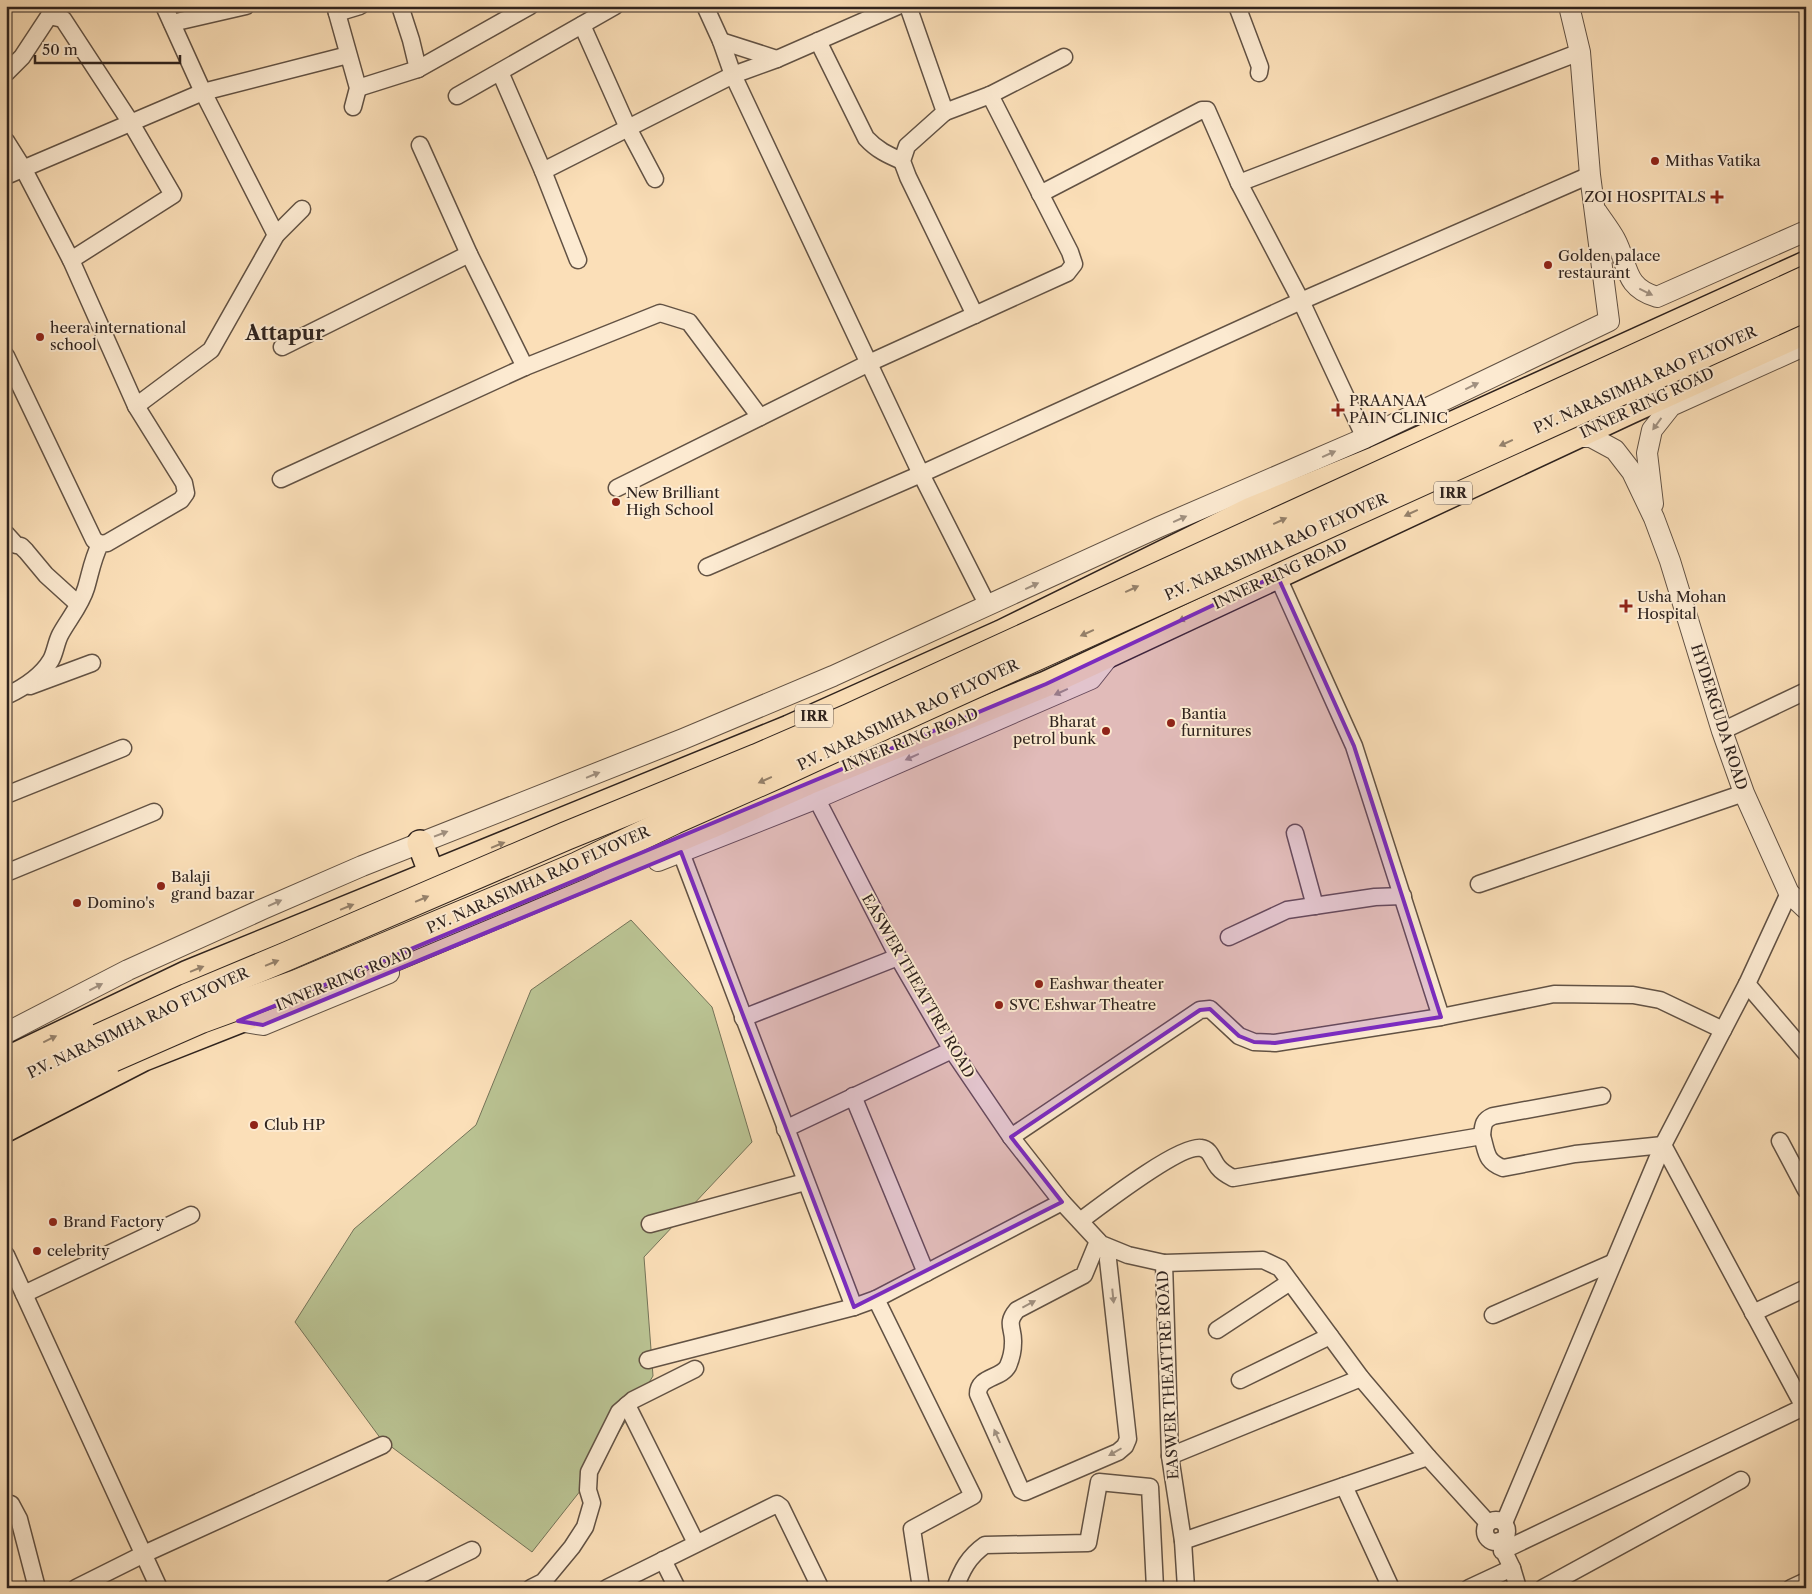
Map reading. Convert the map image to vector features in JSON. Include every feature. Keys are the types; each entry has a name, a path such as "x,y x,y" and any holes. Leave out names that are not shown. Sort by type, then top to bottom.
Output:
{"highway":[{"name":"P.V. NARASIMHA RAO FLYOVER","path":"6,1084 186,998 285,958 566,836 757,758 849,718 1806,280"},
{"name":"P.V. NARASIMHA RAO FLYOVER","path":"6,1114 112,1058 201,1019 296,984 578,866 674,820 1806,307"}],"main road":[{"name":"IRR","path":"6,1060 188,973 789,728 1001,633 1251,510 1385,455 1806,264"},
{"name":"INNER RING ROAD","path":"6,1129 144,1058 469,927 678,846 710,826 812,791 1806,331"},
{"path":"420,843 432,872"}],"street":[{"path":"164,6 203,92 276,235"},
{"path":"172,23 246,6"},
{"path":"354,107 358,88 336,9 360,6"},
{"path":"400,6 418,70"},
{"path":"358,88 418,70 530,6"},
{"path":"457,96 615,6"},
{"path":"705,6 721,41 733,75 921,474 988,606"},
{"path":"543,171 733,75 777,59 898,6"},
{"path":"908,6 945,112"},
{"path":"1237,6 1260,67 1259,73"},
{"path":"6,1033 128,970 299,893 683,739 833,676 1160,527 1365,438 1609,322 1590,176 1580,52 1569,6"},
{"path":"6,73 22,57 49,16 64,18 131,123 173,195 71,260"},
{"path":"582,25 628,128 655,179"},
{"path":"721,41 777,59"},
{"path":"818,41 866,138 874,147 902,161"},
{"path":"1239,183 1580,52"},
{"path":"6,176 203,92 348,55"},
{"path":"975,315 908,177 902,161 907,146 945,112 990,95 1064,57"},
{"path":"500,72 543,171 578,260"},
{"path":"618,488 869,363 1067,273 1074,264 990,95"},
{"path":"1040,194 1202,110 1205,102 1239,183 1301,301 1365,438"},
{"path":"6,141 23,168 71,260 136,406 184,483 186,493 181,500 107,543 100,544 94,540 6,356"},
{"path":"420,145 469,254 525,367"},
{"path":"707,567 921,474 1301,301 1590,176"},
{"path":"1594,208 1615,239 1631,282 1643,293 1657,297 1806,231"},
{"path":"136,406 211,350 276,235 302,209"},
{"path":"282,346 469,254"},
{"path":"281,479 525,367 660,313 689,322 760,417"},
{"path":"1654,518 1647,453 1652,430 1671,406 1806,345"},
{"name":"HYDERGUDA ROAD","path":"1574,437 1591,437 1615,450 1632,472 1654,518 1670,561 1722,731 1744,793 1789,893 1806,909"},
{"path":"6,534 16,545 21,546 46,575 78,604"},
{"path":"14,692 38,676 51,660 60,636 86,590 92,561 100,544"},
{"path":"1277,575 1354,746 1441,1016"},
{"path":"14,692 92,663"},
{"path":"1722,731 1806,691"},
{"name":"EASWER THEATTRE ROAD","path":"789,728 812,791 898,957 952,1050 1011,1137 1062,1202 1103,1245 1128,1256 1164,1264 1170,1456 1183,1541 1186,1588"},
{"path":"6,795 124,748"},
{"path":"1479,884 1744,793"},
{"path":"6,873 154,812"},
{"path":"1295,833 1315,906"},
{"path":"678,846 854,1307"},
{"path":"1518,1588 1512,1568 1501,1546 1486,1536 1485,1529 1496,1523 1601,1294 1663,1145 1747,984 1789,893"},
{"path":"1229,937 1287,910 1375,897 1402,896"},
{"path":"743,1018 898,957"},
{"path":"1747,984 1806,1053"},
{"path":"1011,1137 1200,1010 1210,1010 1239,1036 1254,1042 1275,1043 1441,1016 1554,994 1633,995 1660,1000 1724,1030"},
{"path":"785,1129 952,1050"},
{"path":"853,1096 926,1273"},
{"path":"1602,1096 1493,1116 1486,1119 1482,1125 1482,1136 1488,1158 1493,1164 1503,1168 1575,1154 1663,1145"},
{"path":"1080,1221 1159,1164 1192,1149 1201,1148 1211,1153 1216,1165 1233,1178 1482,1136"},
{"path":"1780,1140 1806,1190"},
{"path":"1501,1546 1805,1406 1663,1145"},
{"path":"650,1224 805,1182"},
{"path":"648,1360 854,1307 876,1299 1062,1202"},
{"path":"24,1294 191,1215"},
{"path":"1103,1245 1110,1272 1128,1439 1125,1446 1118,1452 1025,1492 1021,1490 978,1394 978,1388 983,1382 1006,1370 1014,1342 1010,1323 1012,1316 1018,1310 1084,1275 1088,1264 1103,1245"},
{"path":"6,1255 159,1588"},
{"path":"1164,1264 1263,1260 1280,1268 1361,1378 1428,1457 1496,1523"},
{"path":"1088,1264 1110,1272"},
{"path":"1493,1315 1612,1264"},
{"path":"1217,1330 1290,1282"},
{"path":"1753,1313 1806,1288"},
{"path":"876,1299 973,1496 912,1529 921,1588"},
{"path":"1240,1380 1330,1336"},
{"path":"540,1586 572,1547 585,1527 592,1503 588,1490 590,1472 619,1412 633,1400 696,1369"},
{"path":"1170,1456 1361,1378"},
{"path":"628,1405 696,1543"},
{"path":"76,1588 144,1554 383,1444"},
{"path":"1183,1541 1428,1457"},
{"path":"1542,1588 1741,1480"},
{"path":"954,1588 965,1564 974,1553 985,1545 1088,1543 1099,1482 1150,1487 1155,1588"},
{"path":"1344,1486 1391,1588"},
{"path":"6,1503 11,1504 19,1519 37,1588"},
{"path":"607,1588 776,1504 781,1507 819,1585 818,1588"},
{"path":"393,1588 472,1550"},
{"path":"663,1560 677,1588"},
{"path":"1469,1588 1512,1568"},
{"path":"1790,1588 1806,1581"}],"highlighted area":[{"path":"1277,575 1354,746 1441,1017 1275,1043 1254,1042 1239,1036 1210,1009 1200,1010 1011,1137 1062,1202 854,1307 681,852 263,1025 238,1021 1046,684"}],"green space":[{"path":"631,920 712,1007 752,1142 644,1257 653,1376 592,1476 532,1552 381,1439 295,1322 354,1229 476,1125 531,990"}],"place":[{"name":"Mithas Vatika","path":"1655,161"},
{"name":"ZOI HOSPITALS","path":"1717,197"},
{"name":"Golden palace restaurant","path":"1548,265"},
{"name":"heera international school","path":"40,337"},
{"name":"PRAANAA PAIN CLINIC","path":"1338,410"},
{"name":"New Brilliant High School","path":"616,502"},
{"name":"Usha Mohan Hospital","path":"1626,606"},
{"name":"Bantia furnitures","path":"1171,723"},
{"name":"Bharat petrol bunk","path":"1106,731"},
{"name":"Balaji grand bazar","path":"161,886"},
{"name":"Domino's","path":"77,903"},
{"name":"Eashwar theater","path":"1039,984"},
{"name":"SVC Eshwar Theatre","path":"999,1005"},
{"name":"Club HP","path":"254,1125"},
{"name":"Brand Factory","path":"53,1222"},
{"name":"celebrity","path":"37,1251"}],"district":[{"name":"Attapur","path":"285,333"}]}
